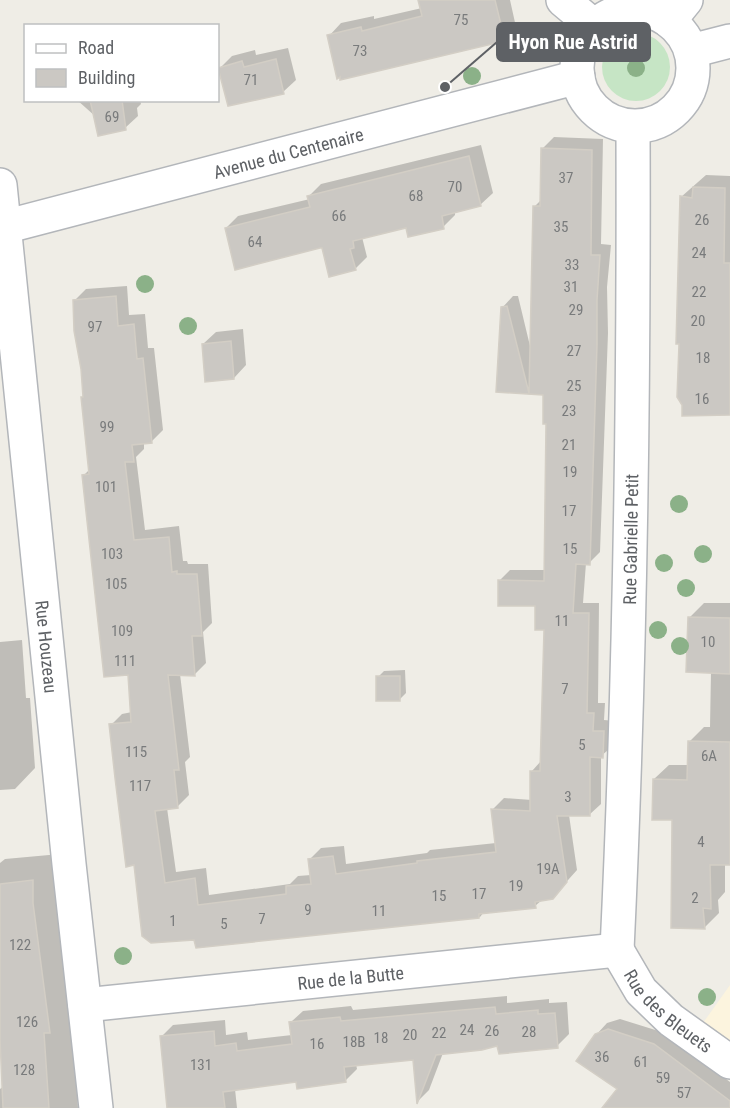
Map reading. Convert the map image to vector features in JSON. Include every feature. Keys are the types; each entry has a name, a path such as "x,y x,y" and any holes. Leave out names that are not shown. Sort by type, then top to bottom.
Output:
{"street":[{"path":"563,0 594,27"},
{"path":"635,10 678,11 680,32 691,51 693,74 691,85 679,106 667,117 633,128 613,122 596,111 586,99 578,77 578,57 581,47 594,27 612,15 635,10"},
{"path":"691,51 730,41"},
{"name":"Avenue du Centenaire","path":"2,227 578,77"},
{"name":"Rue Gabrielle Petit","path":"617,950 625,776 628,641 633,128"},
{"name":"Rue Houzeau","path":"0,185 2,227 96,1108"},
{"name":"Rue de la Butte","path":"85,1005 617,950"},
{"name":"Rue des Bleuets","path":"617,950 641,991 671,1020 730,1062"}],"shaded area":[{"path":"730,985 730,1062 693,1037"}],"green space":[{"path":"629,33 643,33 655,38 665,48 670,67 665,86 655,96 643,101 629,101 617,96 607,86 602,74 602,60 607,48 617,38"}],"building":[{"path":"418,0 495,0 505,41 337,79 327,35 361,27 362,31 422,16"},
{"path":"276,59 284,94 228,106 219,68 242,61 244,67"},
{"path":"90,102 122,102 126,130 98,136"},
{"path":"541,148 592,150 591,255 600,255 590,565 576,564 573,613 589,613 587,713 594,713 593,731 604,731 603,758 590,757 590,816 557,816 567,882 553,899 535,902 536,908 479,914 479,918 196,948 194,940 151,943 142,936 134,865 126,867 115,778 109,724 131,722 128,675 104,677 82,475 89,474 81,397 83,397 81,369 74,331 73,300 116,296 118,326 134,324 137,359 143,358 152,443 132,445 134,462 125,462 134,540 169,537 172,572 197,574 202,636 192,636 195,676 168,675 179,770 174,770 178,808 155,811 165,883 195,878 198,905 286,894 286,886 311,884 308,859 333,856 336,874 417,863 417,861 496,852 491,809 530,811 530,771 540,771 544,630 535,630 535,606 498,606 498,580 544,581 546,424 543,424 543,395 496,392 501,307 507,306 529,393 533,206 540,206"},
{"path":"469,156 481,206 442,216 444,229 408,237 406,228 353,241 354,248 350,249 356,270 329,277 322,248 235,270 225,228 310,207 307,196"},
{"path":"693,187 725,188 724,263 730,263 730,415 682,416 682,405 677,397 680,196 692,198"},
{"path":"231,341 234,379 205,382 202,344"},
{"path":"688,617 730,618 730,674 686,672"},
{"path":"376,676 400,676 400,701 376,701"},
{"path":"688,741 730,742 730,865 710,865 711,909 703,908 705,929 671,928 672,820 652,820 653,779 687,780"},
{"path":"33,880 33,903 50,1033 44,1033 49,1108 3,1108 0,1039 0,884"},
{"path":"495,1007 496,1014 538,1010 538,1014 555,1013 558,1048 499,1054 497,1046 436,1055 417,1104 413,1060 344,1067 346,1082 297,1089 296,1082 223,1092 225,1108 167,1108 160,1036 214,1031 215,1046 236,1043 237,1051 292,1044 289,1022 340,1017 341,1021"},
{"path":"608,1029 654,1044 730,1101 730,1108 602,1108 617,1089 576,1061 595,1034"}],"place":[{"name":"Hyon Rue Astrid","path":"445,87"}]}
